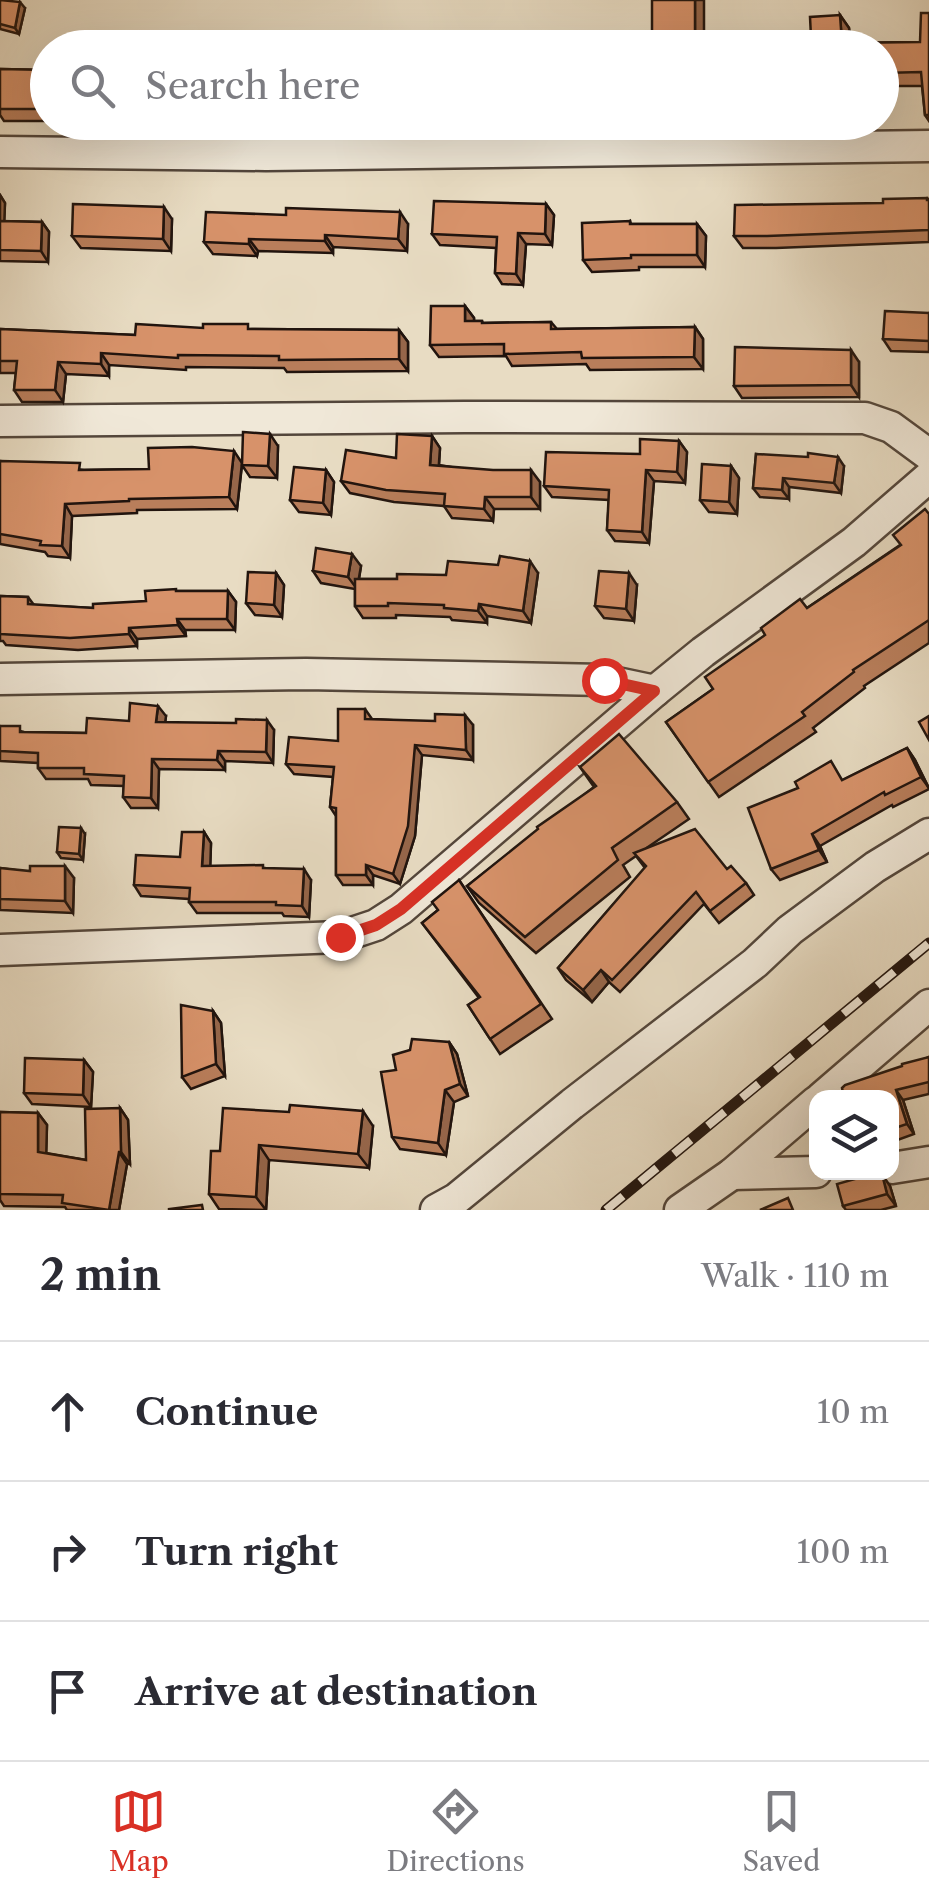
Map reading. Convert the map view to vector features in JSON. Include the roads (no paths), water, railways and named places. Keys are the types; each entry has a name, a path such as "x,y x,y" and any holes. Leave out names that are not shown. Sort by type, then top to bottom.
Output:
{"street":[{"path":"0,152 266,155 929,146"},
{"path":"0,421 864,418 891,428 929,455"},
{"path":"0,950 340,937 376,925 401,909 654,691 854,542 929,478"},
{"path":"0,680 325,674 604,680 654,691"},
{"path":"436,1210 456,1199 755,963 790,930 875,867 929,834"},
{"path":"831,1090 929,1005"},
{"path":"680,1210 732,1174 809,1109"},
{"path":"899,1167 929,1162"},
{"path":"732,1174 809,1172"}],"railway":[{"path":"606,1210 929,943"}]}
